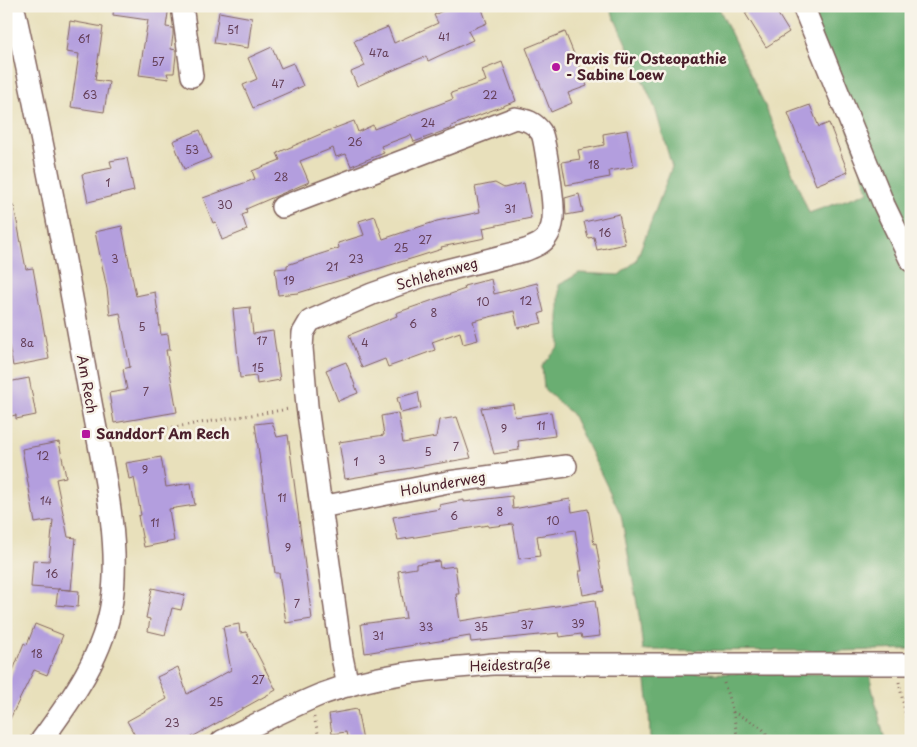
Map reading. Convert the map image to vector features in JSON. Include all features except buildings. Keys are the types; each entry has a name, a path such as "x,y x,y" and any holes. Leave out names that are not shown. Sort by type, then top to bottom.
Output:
{"street":[{"path":"182,6 192,76"},
{"path":"803,6 884,205 911,261"},
{"name":"Am Rech","path":"17,12 97,440 111,521 114,563 112,600 105,629 94,659 70,702 41,741"},
{"name":"Schlehenweg","path":"282,208 515,118 528,120 535,124 542,134 554,208 553,223 546,238 539,244 526,250 423,276 337,308 310,321 303,333 302,348 307,406 342,657 348,686"},
{"name":"Holunderweg","path":"321,507 448,482 566,466"},
{"name":"Heidestraße","path":"222,741 323,694 387,677 432,669 494,664 903,664"}],"path":[{"path":"97,440 307,406"},
{"path":"718,664 733,712 738,741"},
{"path":"903,664 910,741"},
{"path":"733,712 761,727 772,741"}],"green space":[{"path":"609,6 718,6 763,101 809,213 868,192 810,6 895,6 911,9 911,222 904,228 911,282 911,649 839,651 643,650 639,615 621,515 572,414 544,389 542,366 559,347 559,285 579,273 619,275 636,261 672,167 655,108"},
{"path":"645,673 871,674 871,684 885,741 650,741"}],"place":[{"name":"Praxis für Osteopathie - Sabine Loew","path":"556,67"},
{"name":"Sanddorf Am Rech","path":"86,434"}]}
